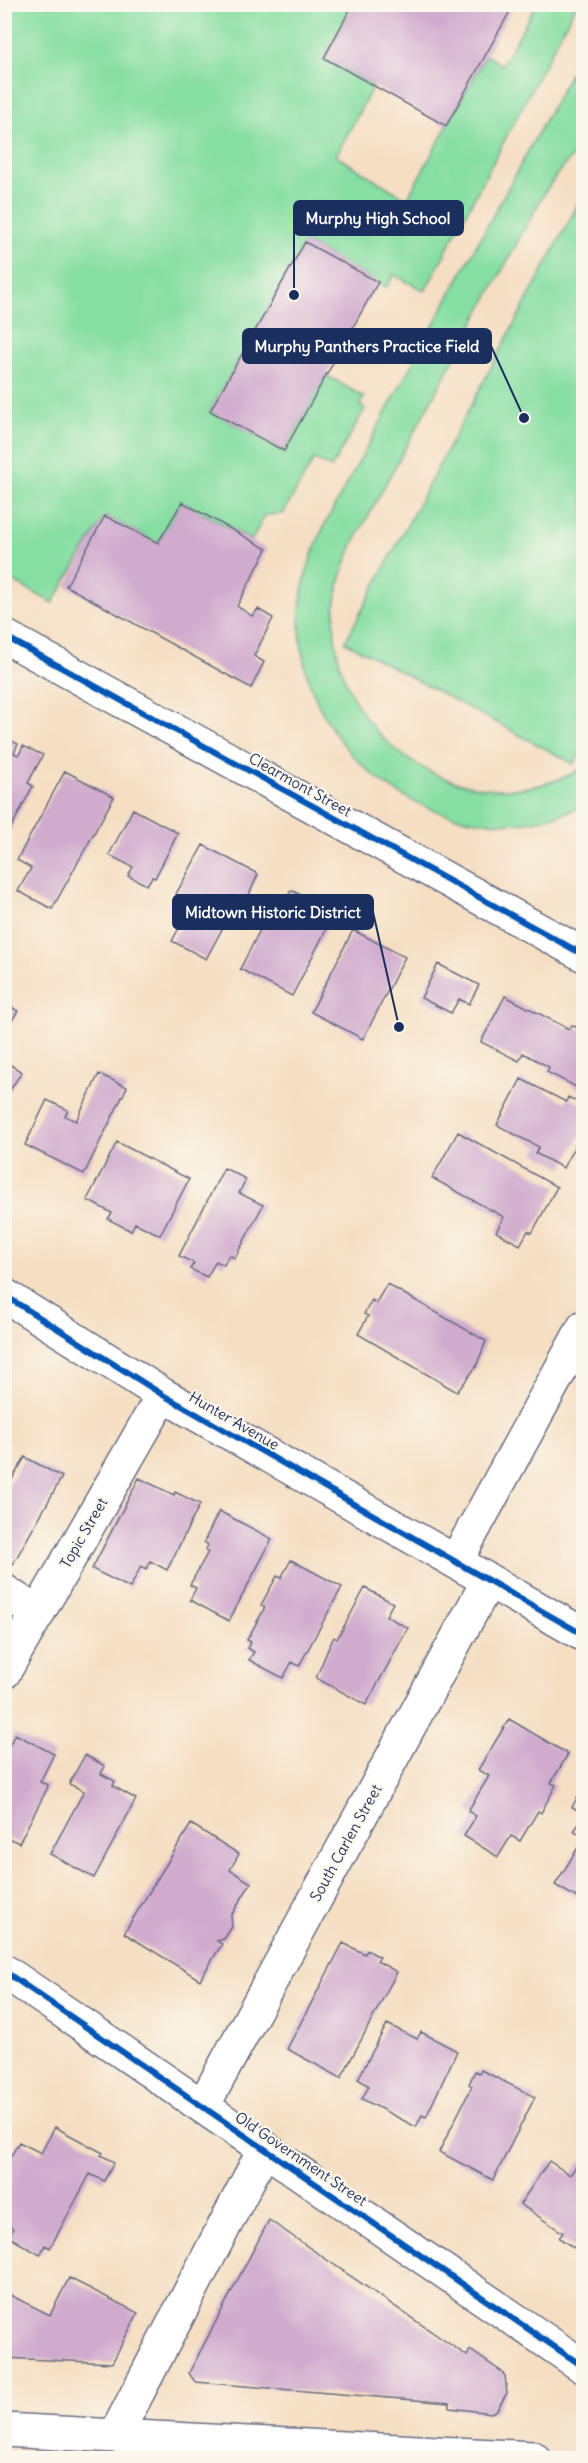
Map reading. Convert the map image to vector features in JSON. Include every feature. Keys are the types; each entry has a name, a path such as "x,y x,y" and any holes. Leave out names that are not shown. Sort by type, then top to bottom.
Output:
{"street":[{"name":"Clearmont Street","path":"4,636 584,955"},
{"name":"Hunter Avenue","path":"4,1294 163,1395 489,1581"},
{"path":"456,1561 584,1327"},
{"name":"Topic Street","path":"4,1672 163,1395"},
{"path":"489,1581 584,1635"},
{"name":"South Carlen Street","path":"203,2106 489,1581"},
{"path":"4,1591 38,1614"},
{"name":"Old Government Street","path":"4,1971 584,2367"},
{"path":"116,2436 265,2148"},
{"path":"4,2430 116,2436 254,2451 533,2458"}],"green space":[{"path":"5,5 353,5 324,58 373,86 336,156 407,199 486,55 502,65 536,5 576,5 425,291 394,275 386,287 305,242 210,411 284,451 326,375 364,397 360,405 365,409 331,468 314,459 283,514 265,515 252,540 182,502 158,543 105,516 53,603 5,577"},
{"path":"583,50 583,145 560,170 545,192 354,542 344,566 335,604 334,631 347,684 367,720 395,749 428,770 465,784 504,789 544,784 583,768 583,806 534,821 483,822 441,812 402,795 368,770 339,739 318,703 304,662 300,606 304,582 324,526"},
{"path":"583,195 584,747 574,764 345,642"}],"building":[{"path":"353,4 514,4 446,126 324,58"},
{"path":"305,242 378,282 284,451 210,411"},
{"path":"182,502 267,549 237,606 252,616 258,609 273,618 254,656 264,662 251,688 66,586 105,516 158,543"},
{"path":"4,737 18,744 14,753 19,755 23,746 43,755 28,783 33,786 4,841"},
{"path":"65,771 114,797 52,909 18,891 31,868 17,860"},
{"path":"133,809 178,833 155,878 152,877 147,885 128,876 133,867 109,855"},
{"path":"203,845 258,874 236,925 227,920 206,959 172,941 193,903 176,894"},
{"path":"291,890 326,908 318,924 327,928 292,996 240,969 276,899 285,903"},
{"path":"353,930 405,957 363,1039 311,1012"},
{"path":"438,964 479,985 469,1004 459,999 451,1013 421,998"},
{"path":"505,996 569,1029 572,1025 584,1031 584,1091 547,1072 549,1067 523,1053 519,1061 481,1042"},
{"path":"4,1003 18,1011 4,1033"},
{"path":"4,1061 22,1072 4,1099"},
{"path":"99,1074 127,1087 84,1174 25,1145 47,1100 68,1110 65,1116 76,1121"},
{"path":"521,1079 566,1102 568,1097 584,1105 584,1128 563,1168 535,1153 539,1147 497,1125"},
{"path":"458,1132 557,1187 532,1233 528,1231 520,1245 496,1232 504,1217 432,1178"},
{"path":"117,1142 189,1179 160,1235 135,1223 131,1231 108,1219 112,1213 87,1200"},
{"path":"224,1168 246,1179 239,1193 263,1205 235,1258 229,1255 224,1265 216,1261 207,1277 190,1269 194,1263 179,1256"},
{"path":"387,1284 486,1341 476,1367 457,1392 358,1334 368,1316 364,1314 372,1300 376,1303"},
{"path":"25,1457 62,1477 13,1564 4,1559 4,1493"},
{"path":"139,1478 174,1495 175,1492 200,1504 167,1570 150,1561 146,1569 141,1566 130,1588 92,1569"},
{"path":"219,1511 272,1539 229,1621 190,1600 196,1588 190,1585 208,1552 205,1551 208,1545 204,1542"},
{"path":"291,1560 342,1587 299,1666 292,1662 283,1678 249,1660 254,1652 247,1648 251,1642 247,1640 265,1607 261,1605 277,1576 281,1578"},
{"path":"365,1588 393,1603 386,1616 408,1628 366,1705 316,1678 334,1637 337,1639"},
{"path":"509,1719 568,1754 551,1783 556,1785 541,1813 538,1811 520,1841 511,1836 498,1857 464,1836 476,1816 468,1811 489,1776 478,1770"},
{"path":"15,1734 54,1754 40,1782 48,1785 47,1789 19,1843 4,1836 4,1756"},
{"path":"85,1755 105,1766 101,1774 115,1781 113,1786 136,1799 94,1878 50,1854 84,1791 69,1784"},
{"path":"584,1786 584,1814 572,1807"},
{"path":"584,1816 584,1836 574,1831"},
{"path":"191,1824 239,1854 230,1870 251,1883 231,1916 232,1927 224,1939 217,1941 222,1944 200,1980 124,1933"},
{"path":"584,1838 584,1902 555,1885"},
{"path":"343,1943 365,1954 367,1950 380,1957 377,1961 397,1972 341,2078 287,2049"},
{"path":"387,2024 417,2039 421,2032 457,2051 426,2117 422,2115 416,2127 362,2099 369,2086 358,2079"},
{"path":"481,2070 535,2097 493,2180 439,2152 472,2086 469,2084 475,2071 479,2073"},
{"path":"55,2127 103,2153 101,2155 114,2162 104,2181 90,2174 50,2248 45,2245 40,2255 9,2237 13,2228 4,2223 4,2168 19,2142 41,2153"},
{"path":"581,2160 584,2163 584,2244 579,2251 559,2238 563,2233 520,2204 549,2161 570,2175"},
{"path":"269,2220 467,2356 470,2350 502,2372 505,2376 507,2393 497,2410 491,2413 450,2408 450,2403 195,2382 189,2373"},
{"path":"69,2278 138,2313 112,2363 4,2358 4,2292 50,2315"}],"cycle path":[{"path":"4,636 584,955"},
{"path":"4,1295 163,1395 584,1635"},
{"path":"4,1971 584,2367"}],"place":[{"name":"Murphy High School","path":"294,295"},
{"name":"Murphy Panthers Practice Field","path":"524,418"},
{"name":"Midtown Historic District","path":"399,1027"}]}
